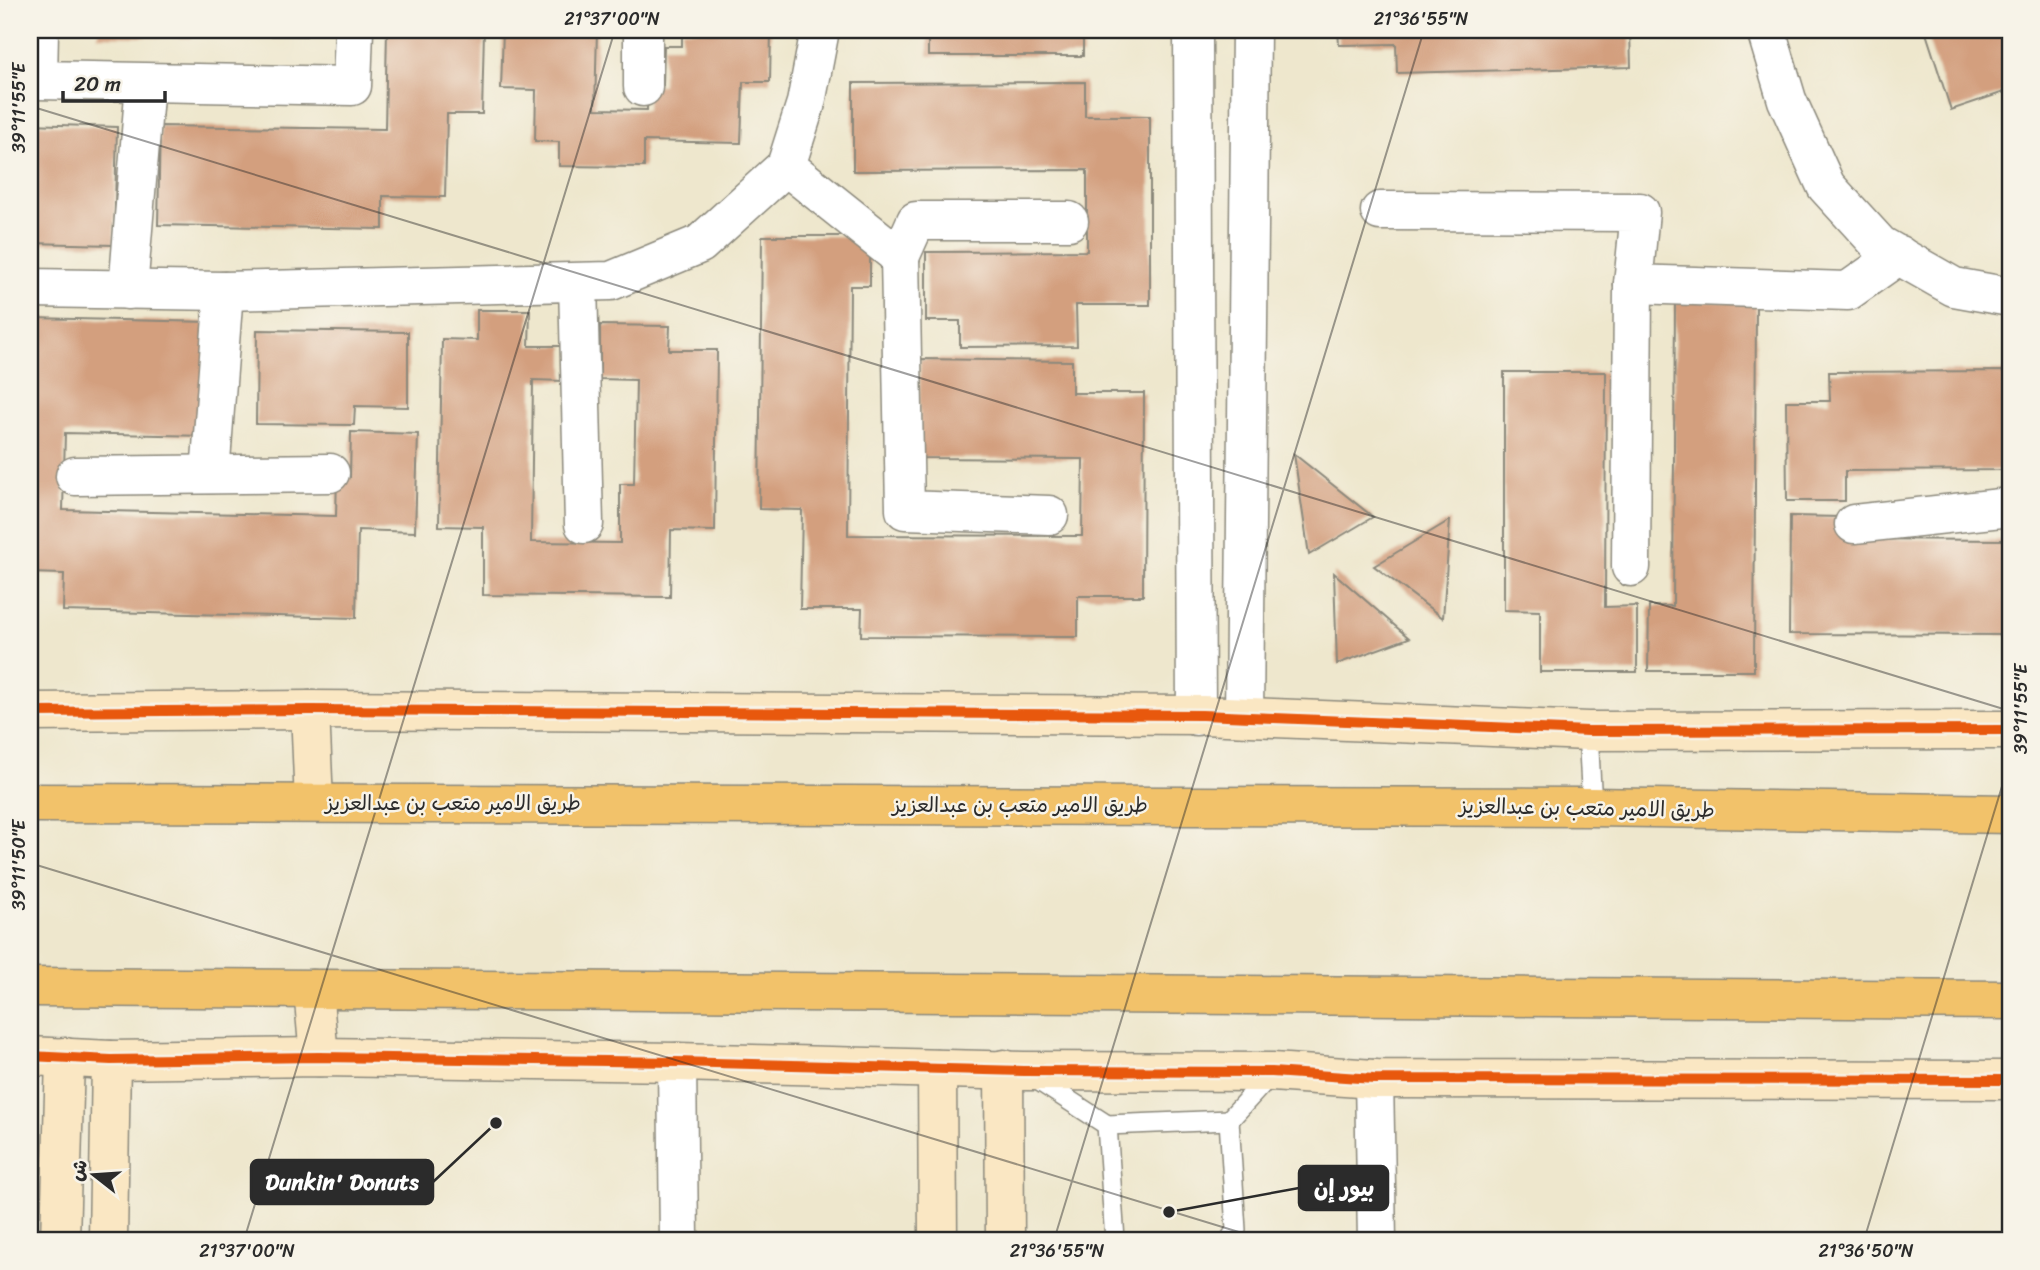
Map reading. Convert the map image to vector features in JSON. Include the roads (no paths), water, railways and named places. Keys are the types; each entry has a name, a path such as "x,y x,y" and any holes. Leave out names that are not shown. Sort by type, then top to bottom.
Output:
{"main road":[{"name":"طريق الامير متعب بن عبدالعزيز","path":"30,803 1592,807 2010,814"},
{"path":"30,986 2010,1000"}],"street":[{"path":"39,30 38,80 352,86 354,30"},
{"path":"643,30 643,87"},
{"path":"30,288 224,291 611,281 700,244 786,166 806,103 820,30"},
{"path":"1193,30 1196,716"},
{"path":"1244,716 1251,30"},
{"path":"1766,30 1787,100 1826,186 1880,245 1954,287 2010,297"},
{"path":"128,289 145,83"},
{"path":"786,166 900,257"},
{"path":"1380,211 1640,212 1633,284 1631,567"},
{"path":"1049,515 905,510 900,257 916,221 1069,221"},
{"path":"1633,284 1848,291 1899,255"},
{"path":"578,283 584,524"},
{"path":"210,474 224,291"},
{"path":"75,476 330,473"},
{"path":"1854,524 2010,507"},
{"path":"310,710 314,803"},
{"path":"30,712 310,710 1244,716 1588,731 2010,730"},
{"path":"313,989 319,1057"},
{"path":"60,1240 47,1056 111,1060 319,1057 937,1069 1272,1072 1374,1079 2010,1080"},
{"path":"108,1240 111,1060"},
{"path":"677,1062 679,1240"},
{"path":"937,1069 938,1240"},
{"path":"1005,1240 1014,1070"},
{"path":"1374,1079 1377,1240"}],"lane":[{"path":"1588,731 1592,807"},
{"path":"1014,1070 1107,1125 1229,1120 1272,1072"},
{"path":"1229,1120 1237,1230 1230,1240"},
{"path":"1107,1125 1115,1240"}],"place":[{"name":"Dunkin' Donuts","path":"496,1123"},
{"name":"بيور إن","path":"1169,1212"}]}
